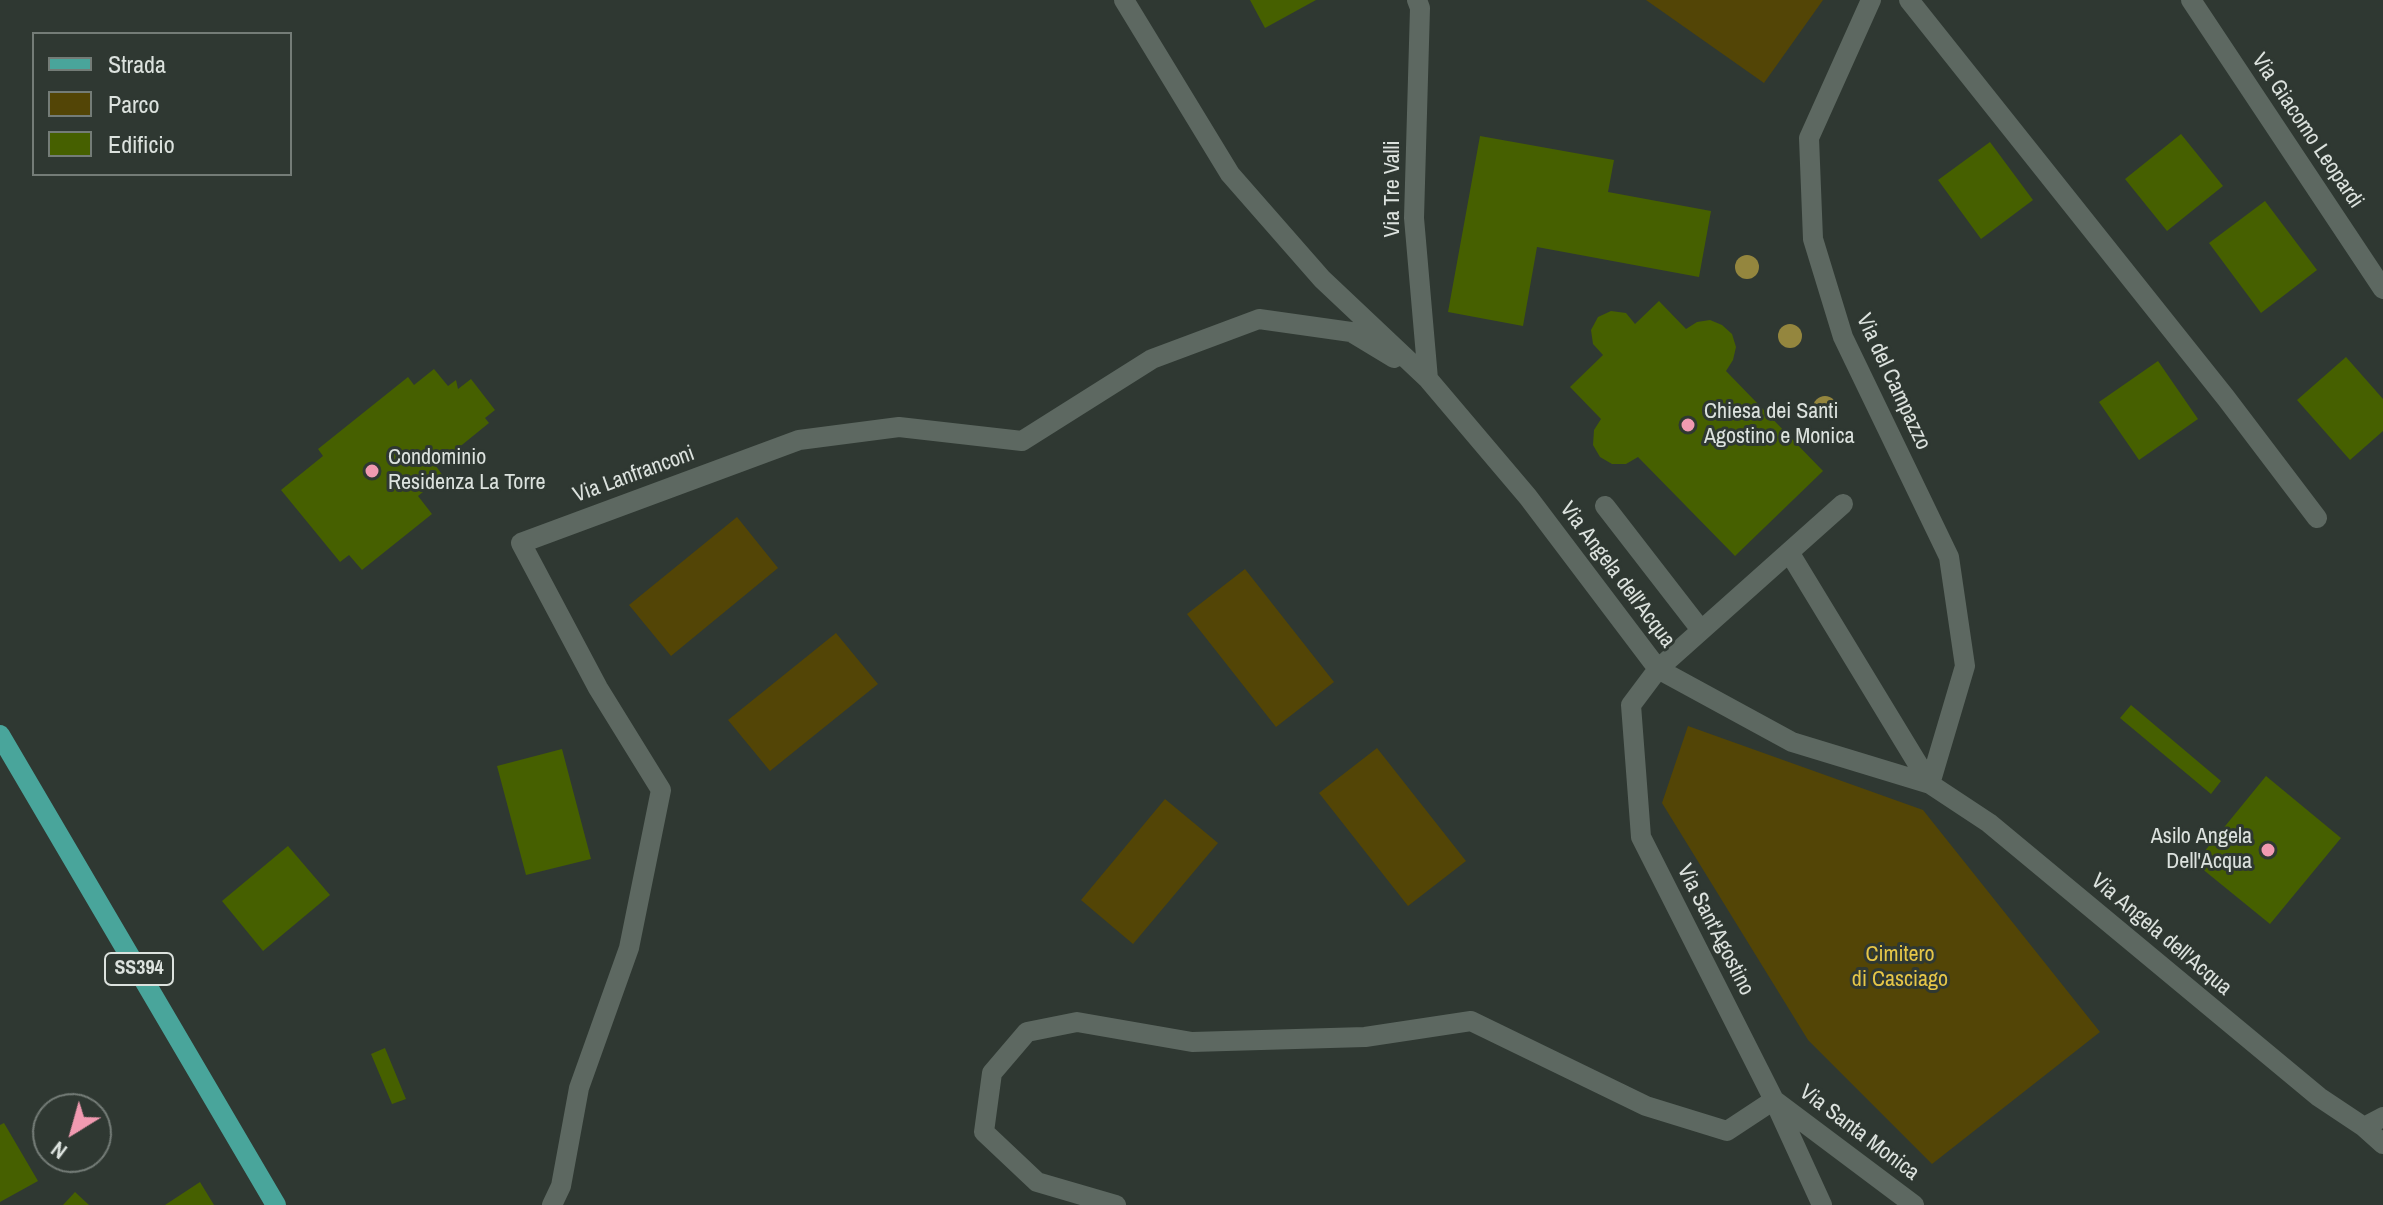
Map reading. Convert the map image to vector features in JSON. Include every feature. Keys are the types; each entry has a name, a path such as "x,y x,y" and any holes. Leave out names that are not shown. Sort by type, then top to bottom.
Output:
{"main road":[{"name":"SS394","path":"0,735 276,1205"}],"street":[{"name":"Via Angela dell'Acqua","path":"1124,0 1230,174 1322,279 1428,379 1528,497 1658,669 1792,742 1930,784 1989,823 2319,1097 2364,1127 2383,1144"},
{"name":"Via Tre Valli","path":"1417,0 1420,8 1414,218 1428,379"},
{"name":"Via del Campazzo","path":"1871,0 1809,138 1813,239 1843,337 1949,557 1965,666 1930,784"},
{"path":"1909,0 2226,398 2317,518"},
{"name":"Via Giacomo Leopardi","path":"2191,0 2383,289"},
{"name":"Via Lanfranconi","path":"552,1205 561,1186 579,1088 629,948 661,790 598,688 521,543 799,440 899,427 1022,441 1152,359 1259,319 1351,332 1428,379"},
{"name":"Via Sant'Agostino","path":"1822,1205 1774,1100 1641,837 1631,705 1658,669 1843,504"},
{"path":"1605,506 1701,630"},
{"path":"1789,552 1930,784"},
{"path":"1116,1205 1037,1182 984,1132 992,1073 1027,1032 1077,1022 1192,1042 1365,1037 1471,1021 1646,1106 1727,1131 1774,1100"},
{"name":"Via Santa Monica","path":"1774,1100 1914,1205"},
{"path":"2364,1127 2383,1117"}],"green space":[{"path":"1646,0 1823,0 1764,83"},
{"path":"737,517 778,568 671,656 629,605"},
{"path":"1245,569 1334,682 1276,727 1187,614"},
{"path":"836,633 878,684 770,771 728,720"},
{"name":"Cimitero di Casciago","path":"1688,726 1923,810 2100,1032 1932,1164 1808,1040 1662,803"},
{"path":"1377,748 1466,861 1408,906 1319,793"},
{"path":"1165,799 1218,843 1133,944 1081,900"}],"building":[{"path":"1250,0 1316,0 1265,28"},
{"path":"2181,134 2223,186 2167,231 2125,179"},
{"path":"1480,136 1614,160 1608,192 1711,211 1699,277 1537,247 1523,326 1448,312"},
{"path":"1990,142 2033,200 1981,239 1938,180"},
{"path":"2265,201 2317,270 2261,313 2209,243"},
{"name":"Chiesa dei Santi Agostino e Monica","path":"1659,301 1686,329 1697,322 1710,320 1732,334 1736,347 1726,371 1823,471 1735,556 1638,457 1626,464 1612,464 1600,457 1593,445 1594,430 1601,419 1570,387 1603,355 1593,344 1591,330 1598,317 1611,311 1626,313 1635,324"},
{"path":"2346,357 2383,399 2383,431 2350,460 2297,400"},
{"path":"2158,361 2198,419 2139,460 2099,402"},
{"name":"Condominio Residenza La Torre","path":"434,369 448,386 456,380 458,389 471,379 495,410 485,418 489,423 436,466 443,476 418,496 432,514 362,570 349,555 340,562 281,490 323,456 318,449 408,377 414,385"},
{"path":"2131,705 2221,781 2211,794 2120,718"},
{"path":"562,749 591,859 526,875 497,766"},
{"path":"2266,776 2341,838 2270,924 2195,863"},
{"path":"288,846 330,895 263,951 222,901"},
{"path":"385,1048 406,1099 392,1104 371,1054"},
{"path":"4,1123 38,1181 0,1202 0,1125"},
{"path":"200,1182 214,1205 165,1205"},
{"path":"75,1192 89,1205 63,1205"}],"place":[{"name":"Chiesa dei Santi Agostino e Monica","path":"1688,425"},
{"name":"Condominio Residenza La Torre","path":"372,471"},
{"name":"Asilo Angela Dell'Acqua","path":"2268,850"}]}
